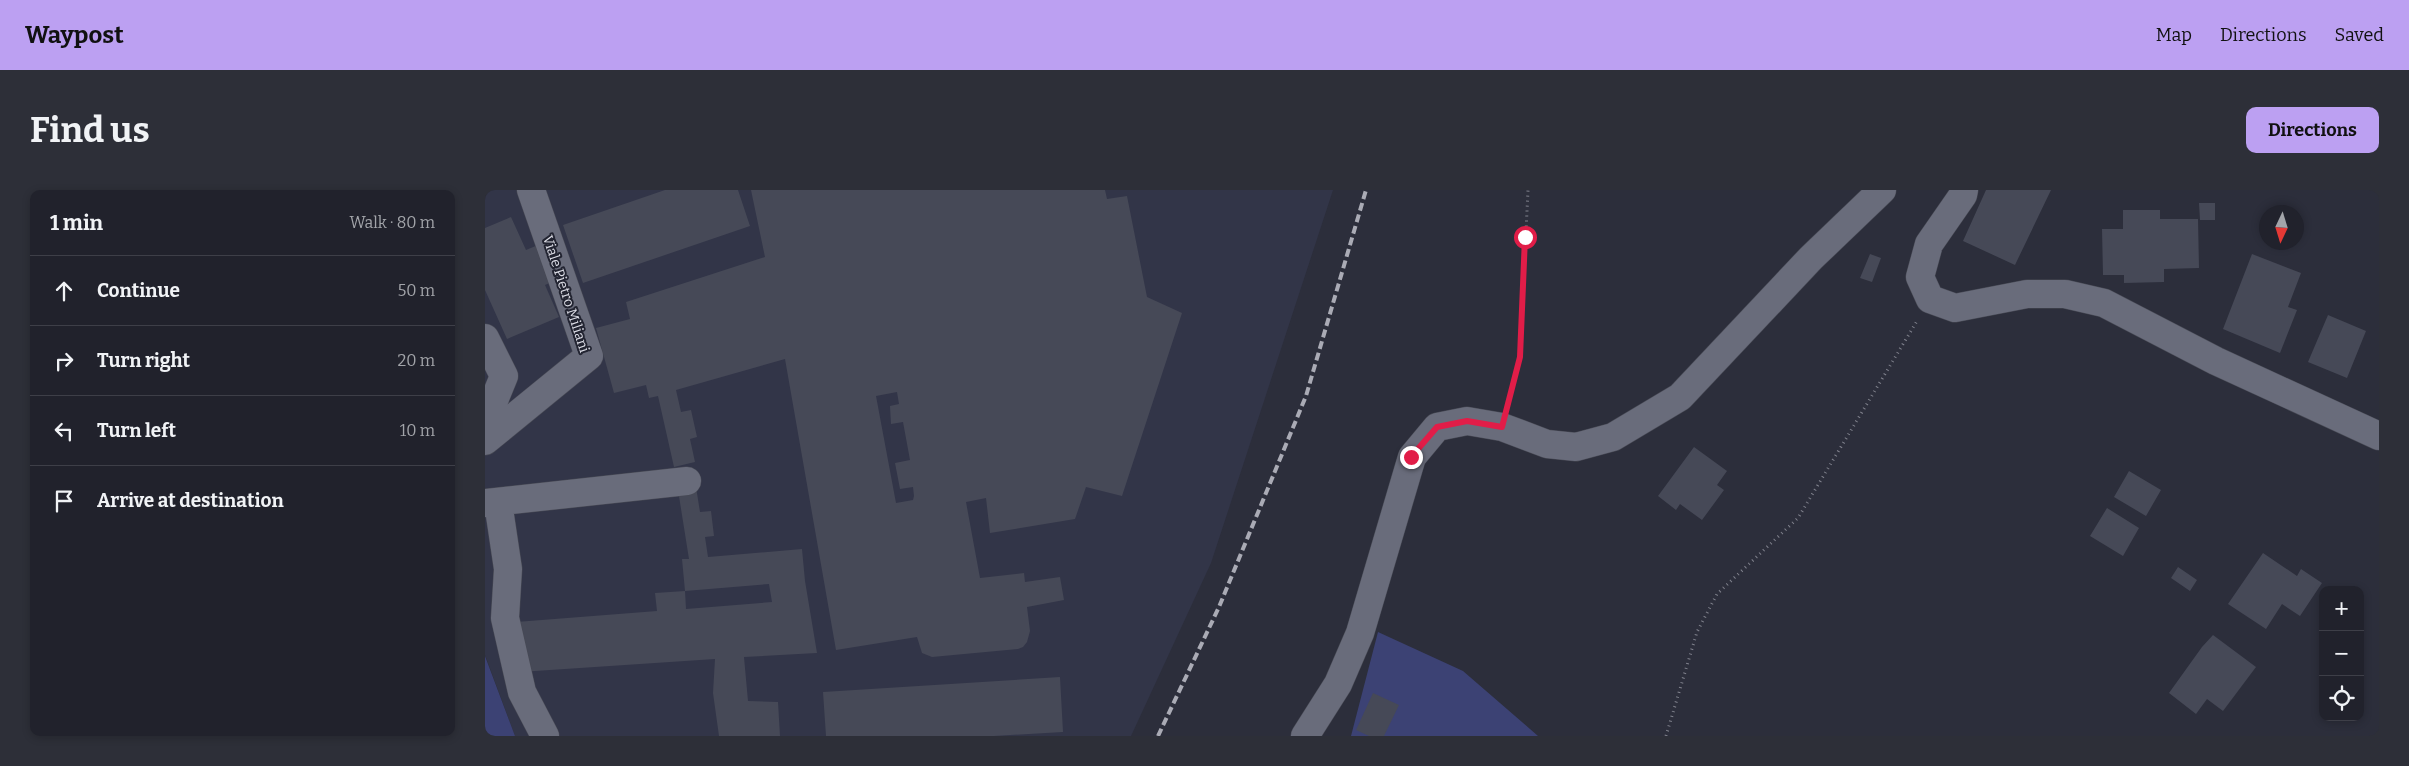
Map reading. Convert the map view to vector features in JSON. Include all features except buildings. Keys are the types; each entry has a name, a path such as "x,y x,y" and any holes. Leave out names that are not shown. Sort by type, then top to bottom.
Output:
{"street":[{"name":"Viale Pietro Miliani","path":"485,441 589,356 531,190"},
{"path":"1305,736 1338,684 1360,633 1411,457 1437,427 1467,421 1502,427 1547,444 1576,446 1613,438 1680,397 1811,258 1882,190"},
{"path":"1964,190 1963,195 1929,244 1920,278 1929,299 1955,308 2027,294 2065,294 2104,303 2216,361 2379,436"},
{"path":"485,338 504,376 493,403 485,412"},
{"path":"545,736 522,692 505,618 508,569 491,503 687,481"}],"path":[{"path":"1502,427 1520,357 1528,190"},
{"path":"1666,736 1697,632 1717,594 1798,518 1929,299"}],"shaded area":[{"path":"485,190 1333,190 1211,563 1131,736 515,736 485,655"},
{"path":"1378,632 1463,671 1538,736 1351,736"},
{"path":"485,656 515,736 485,736"}],"railway":[{"path":"1158,736 1219,607 1306,396 1366,190"}],"route":[{"path":"1411,457 1437,427 1467,421 1502,427 1520,357 1525,237"}]}
